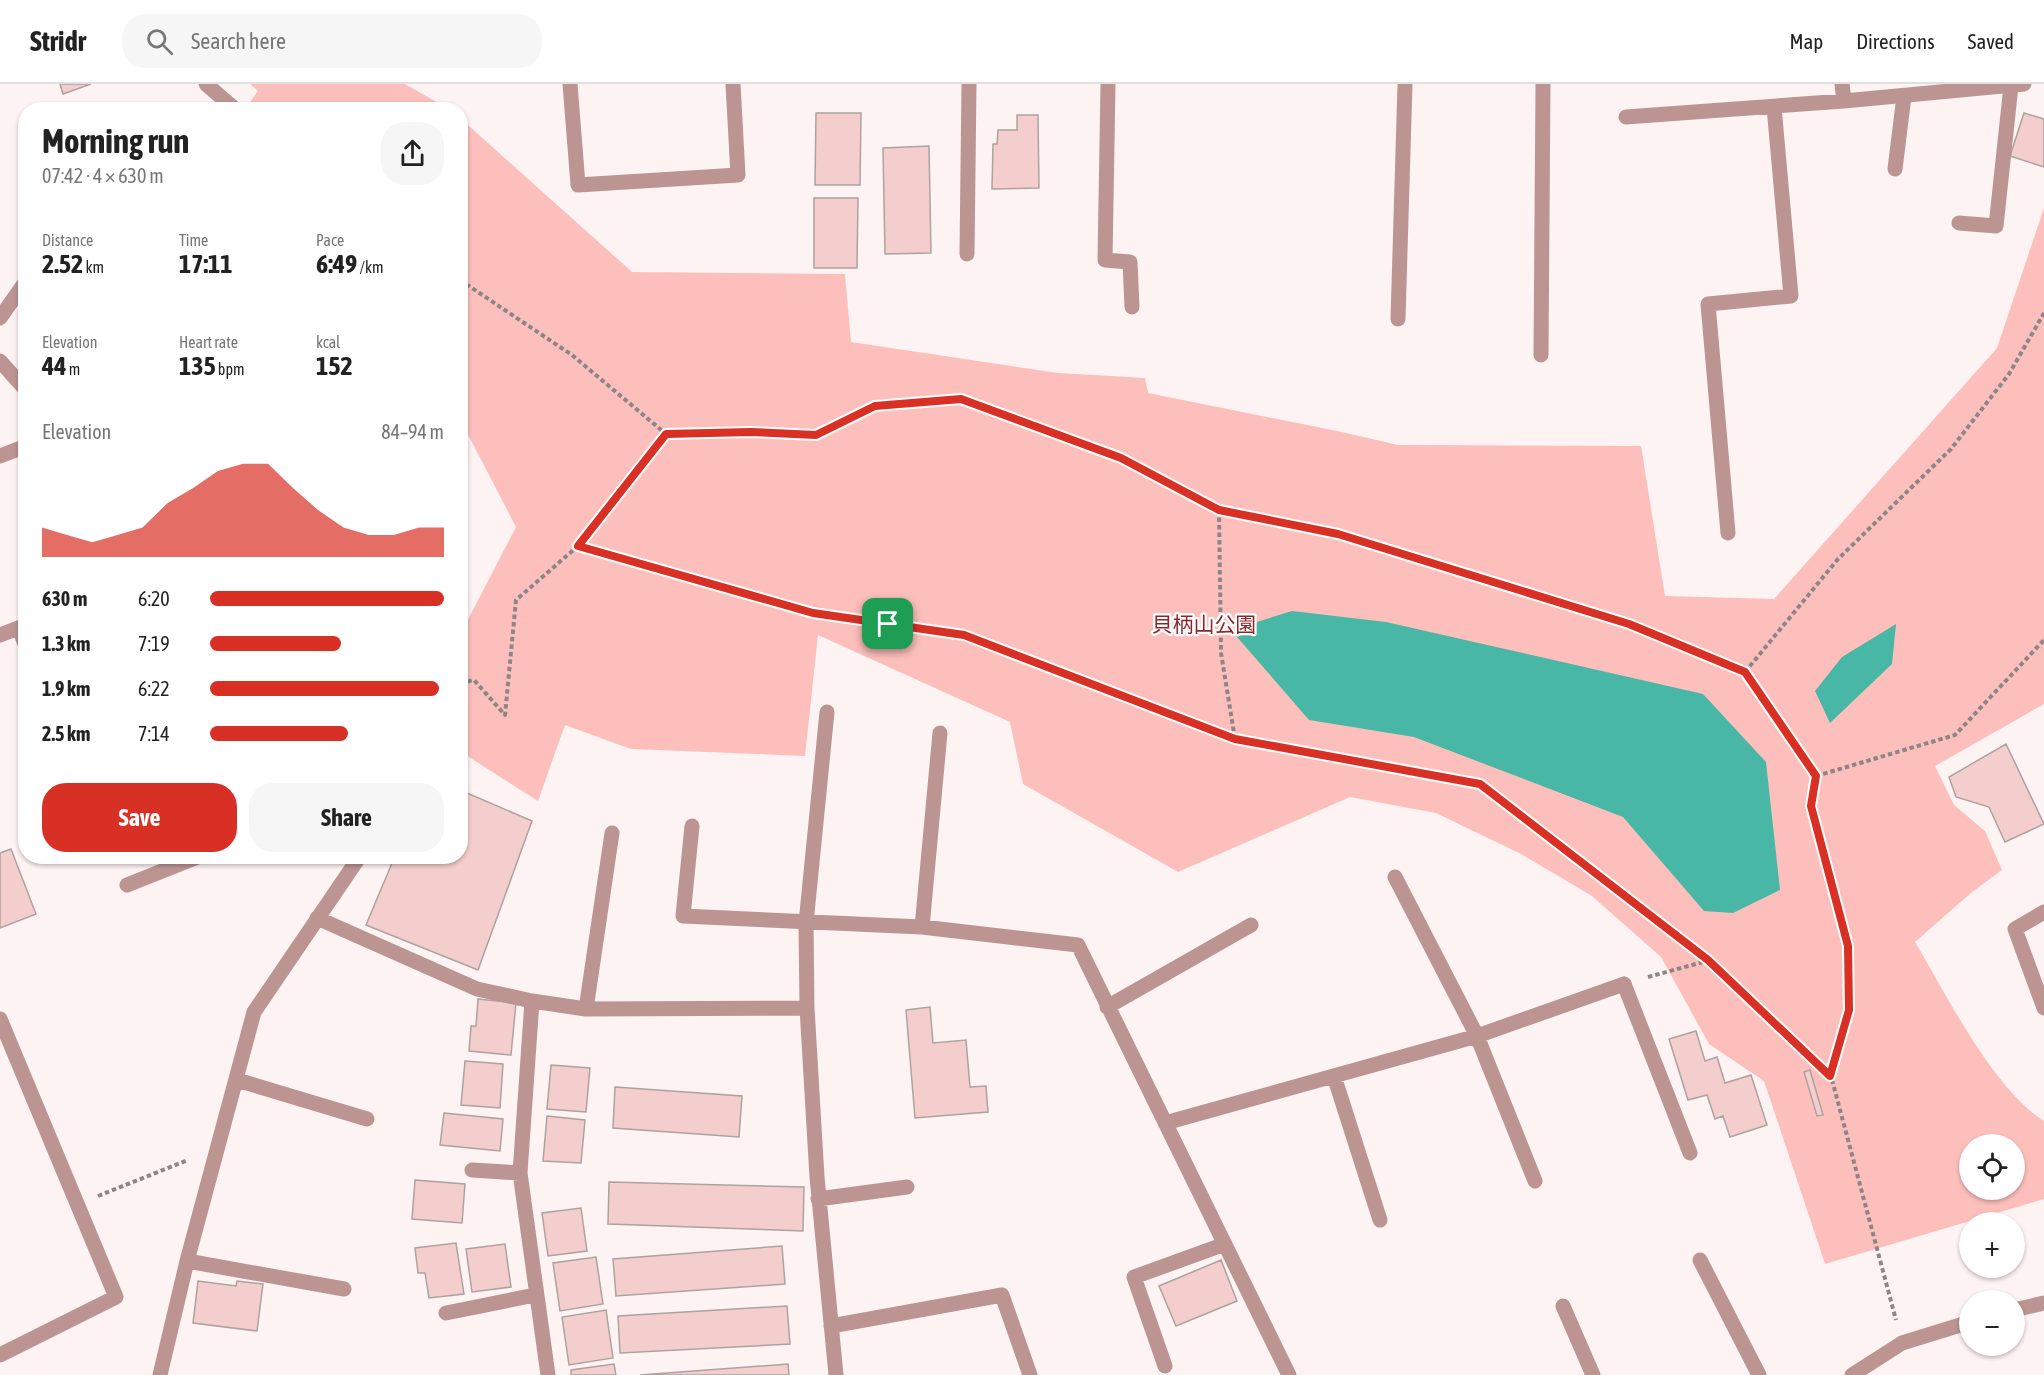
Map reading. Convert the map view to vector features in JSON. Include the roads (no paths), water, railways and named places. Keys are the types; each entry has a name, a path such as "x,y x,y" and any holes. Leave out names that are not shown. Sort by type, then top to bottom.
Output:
{"street":[{"path":"206,84 227,102"},
{"path":"570,84 578,185 738,175 733,84"},
{"path":"967,254 969,84"},
{"path":"1108,84 1105,260 1130,262 1132,307"},
{"path":"1398,319 1405,84"},
{"path":"1542,355 1543,84"},
{"path":"1842,84 1844,101"},
{"path":"1626,117 1774,107 2018,85 1996,226 1959,223"},
{"path":"1895,169 1904,96"},
{"path":"1728,533 1708,304 1791,296 1774,107"},
{"path":"0,318 18,292"},
{"path":"0,361 18,381"},
{"path":"0,456 18,449"},
{"path":"0,635 18,628"},
{"path":"827,712 806,923 807,1008 818,1199 836,1375"},
{"path":"922,927 940,734"},
{"path":"692,826 683,916 922,927 1078,945 1289,1375"},
{"path":"586,1010 612,833"},
{"path":"128,885 180,864"},
{"path":"160,1375 187,1262 254,1012 354,864"},
{"path":"1395,877 1477,1036 1535,1181"},
{"path":"2044,912 2015,929 2044,1008"},
{"path":"317,918 477,989 532,1001 586,1010 807,1008"},
{"path":"1107,1007 1251,925"},
{"path":"1165,1123 1477,1036 1624,984 1690,1153"},
{"path":"532,1001 520,1173 535,1295 548,1375"},
{"path":"0,1019 116,1297 0,1355"},
{"path":"1334,1076 1380,1220"},
{"path":"237,1080 367,1119"},
{"path":"472,1170 520,1173"},
{"path":"818,1199 907,1187"},
{"path":"1165,1366 1134,1277 1225,1244"},
{"path":"1700,1260 1759,1375"},
{"path":"187,1262 344,1288"},
{"path":"446,1313 535,1295"},
{"path":"831,1326 1002,1295 1030,1375"},
{"path":"2025,1307 2044,1303"},
{"path":"1563,1306 1593,1375"},
{"path":"1852,1375 1902,1344 1959,1326"}],"park label":[{"name":"貝柄山公園","path":"1204,625"}]}
